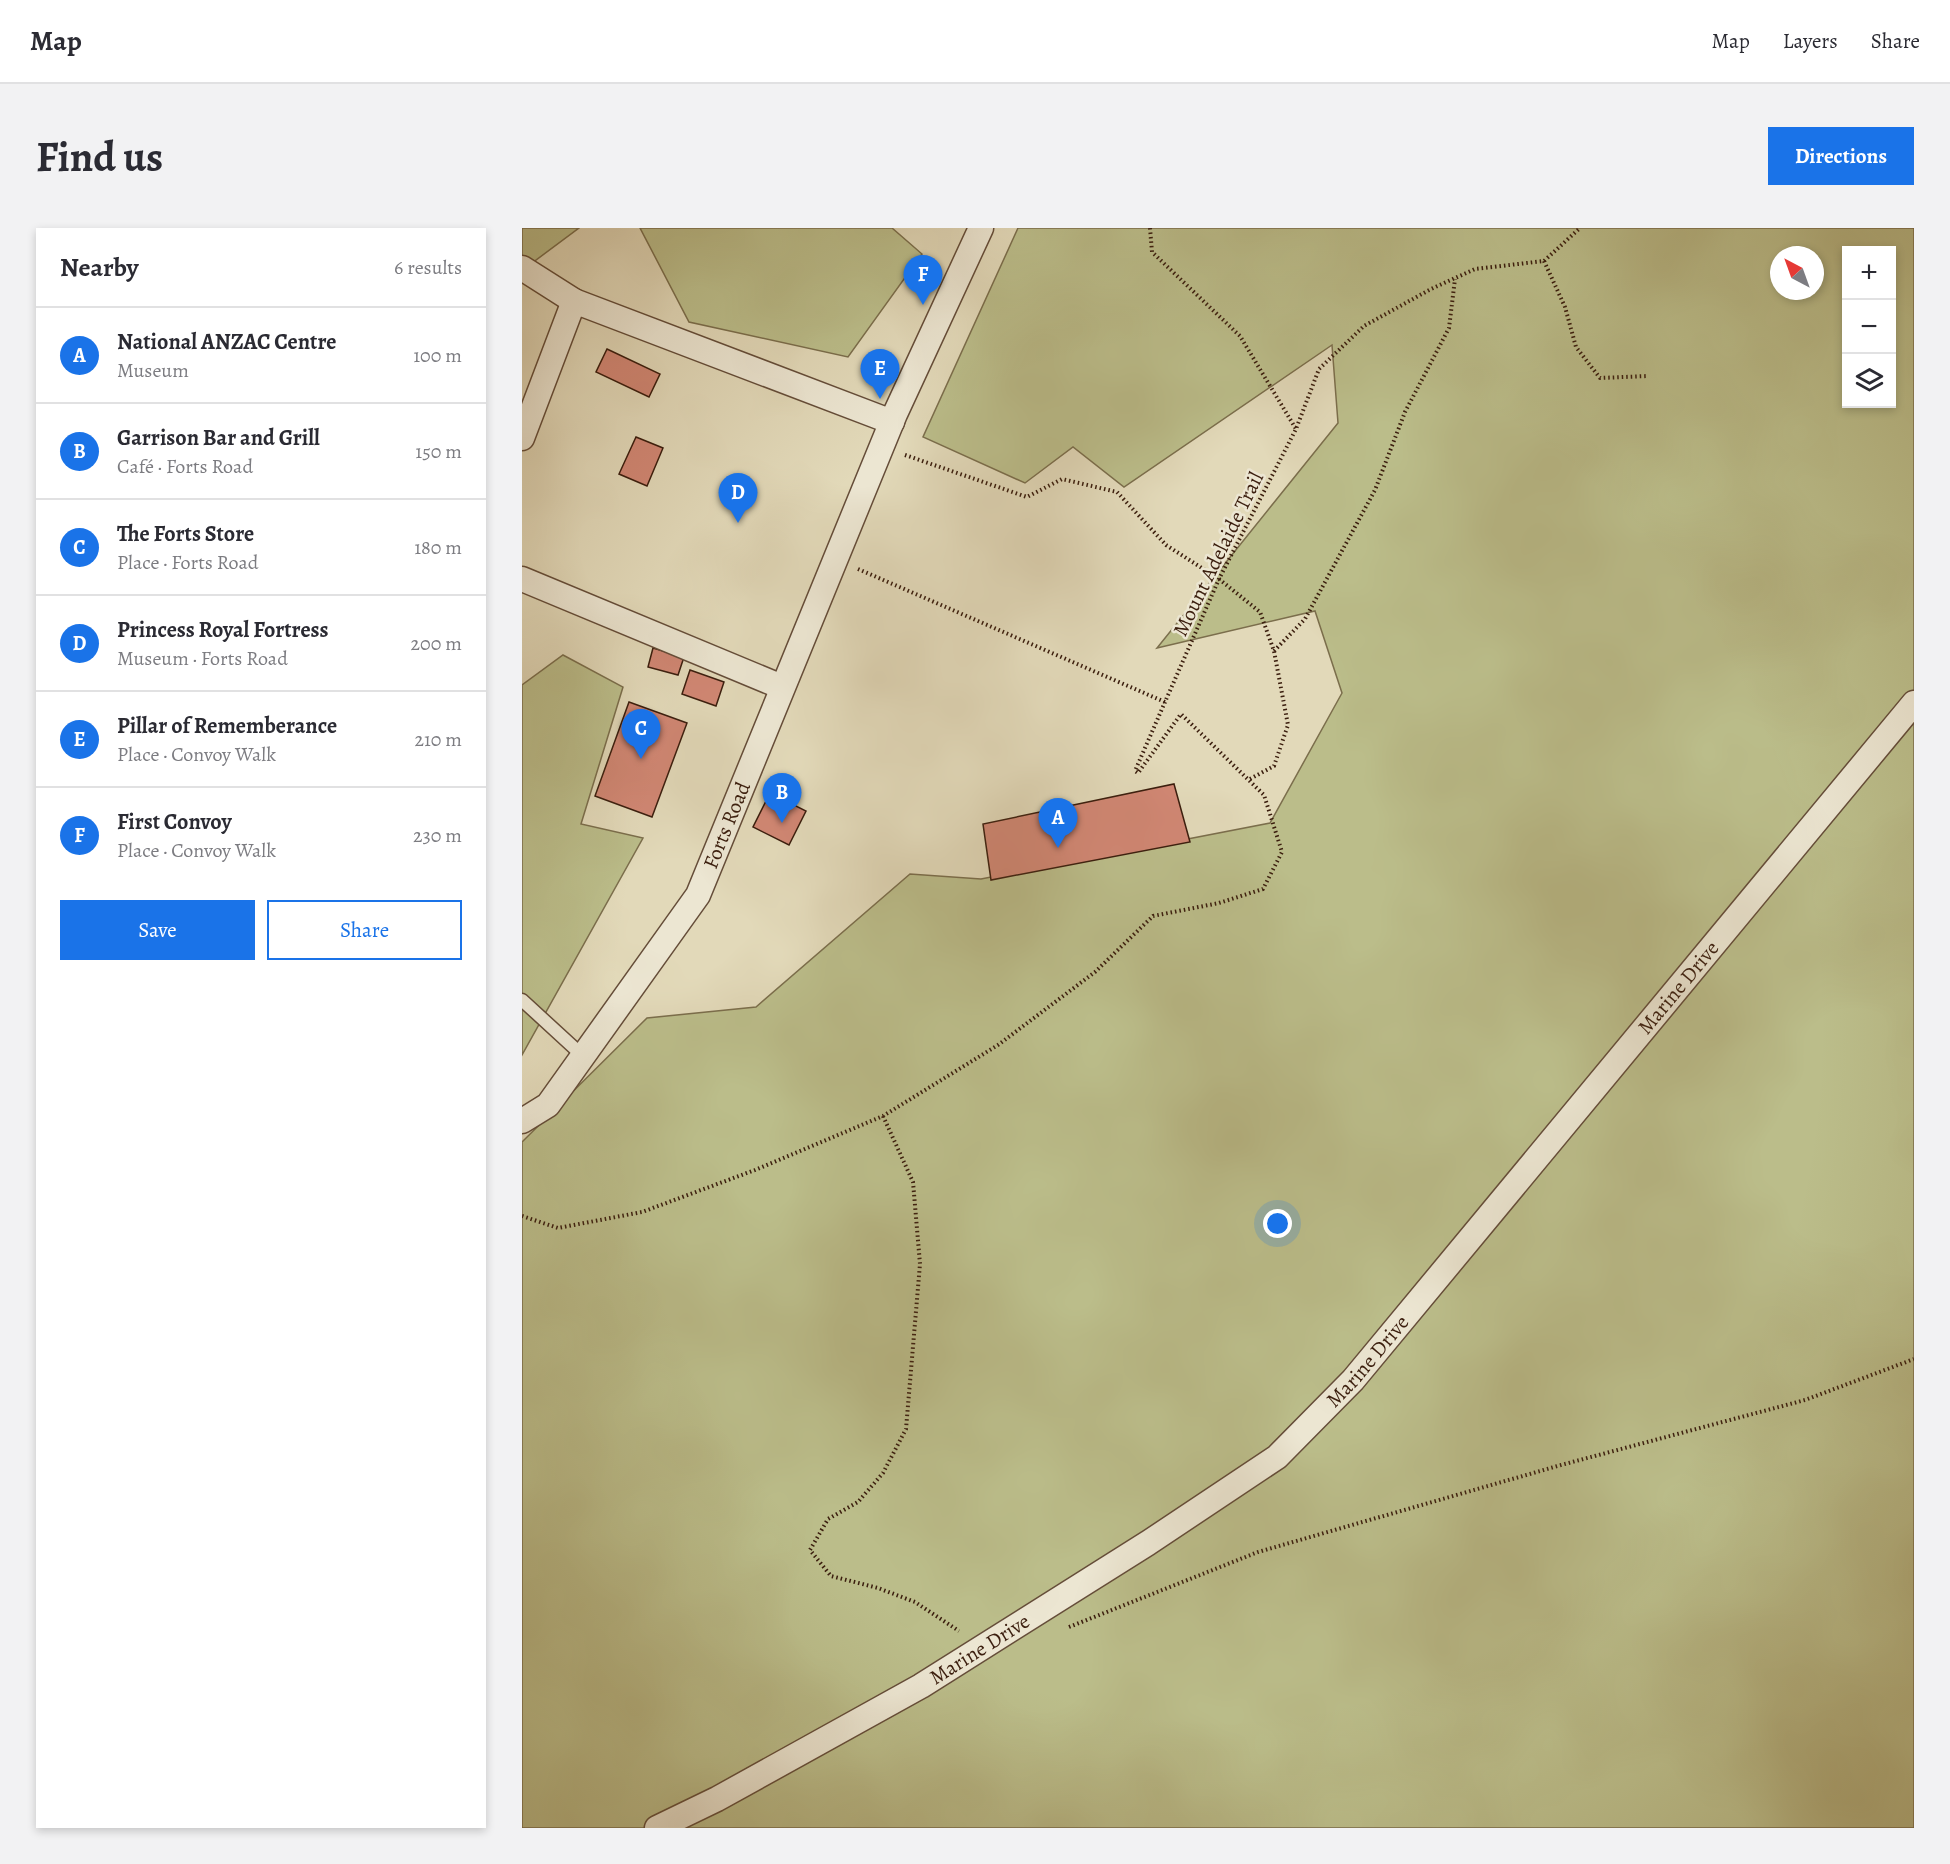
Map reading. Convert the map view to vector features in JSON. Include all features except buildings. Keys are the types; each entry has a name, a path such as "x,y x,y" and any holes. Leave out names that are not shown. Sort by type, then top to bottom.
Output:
{"street":[{"name":"Forts Road","path":"522,1121 548,1105 698,896 881,447 981,228"},
{"path":"522,268 574,301 892,422"},
{"path":"522,438 574,301"},
{"path":"522,579 782,687"},
{"name":"Marine Drive","path":"657,1828 717,1799 911,1691 1148,1543 1277,1457 1353,1380 1914,703"}],"lane":[{"path":"522,1000 583,1056"}],"path":[{"path":"1150,228 1152,252 1240,336 1296,429"},
{"path":"1581,228 1544,261 1564,307 1576,347 1600,378 1648,376"},
{"name":"Mount Adelaide Trail","path":"1248,780 1181,714 1138,773 1135,771 1219,579 1296,429 1319,369 1364,326 1455,278 1475,269 1544,261"},
{"path":"1274,651 1305,620 1375,490 1405,412 1449,328 1455,278"},
{"path":"522,1216 558,1228 642,1212 755,1170 883,1116 998,1045 1095,972 1153,916 1219,903 1263,889 1282,852 1264,795 1248,780 1274,766 1288,725 1274,651 1260,612 1219,579 1166,545 1117,492 1062,479 1027,496 881,447"},
{"path":"834,559 1165,702"},
{"path":"883,1116 913,1182 920,1264 906,1429 884,1473 858,1502 828,1519 810,1550 831,1576 878,1588 915,1602 982,1647"},
{"path":"1066,1628 1258,1552 1561,1465 1805,1400 1914,1359"}],"green space":[{"path":"522,228 579,228 528,266 522,261"},
{"path":"640,228 892,228 922,254 848,357 689,322"},
{"path":"1018,228 1914,228 1914,1828 522,1828 522,1142 647,1018 756,1007 910,874 981,879 1270,823 1342,693 1315,611 1157,648 1338,423 1332,345 1124,487 1073,447 1025,483 923,437"},
{"path":"563,655 623,687 581,824 643,838 522,1055 522,685"}],"place":[{"name":"First Convoy","path":"923,305"},
{"name":"Pillar of Rememberance","path":"880,399"},
{"name":"Princess Royal Fortress","path":"738,523"},
{"name":"The Forts Store","path":"641,759"},
{"name":"Garrison Bar and Grill","path":"782,823"},
{"name":"National ANZAC Centre","path":"1058,848"}]}
